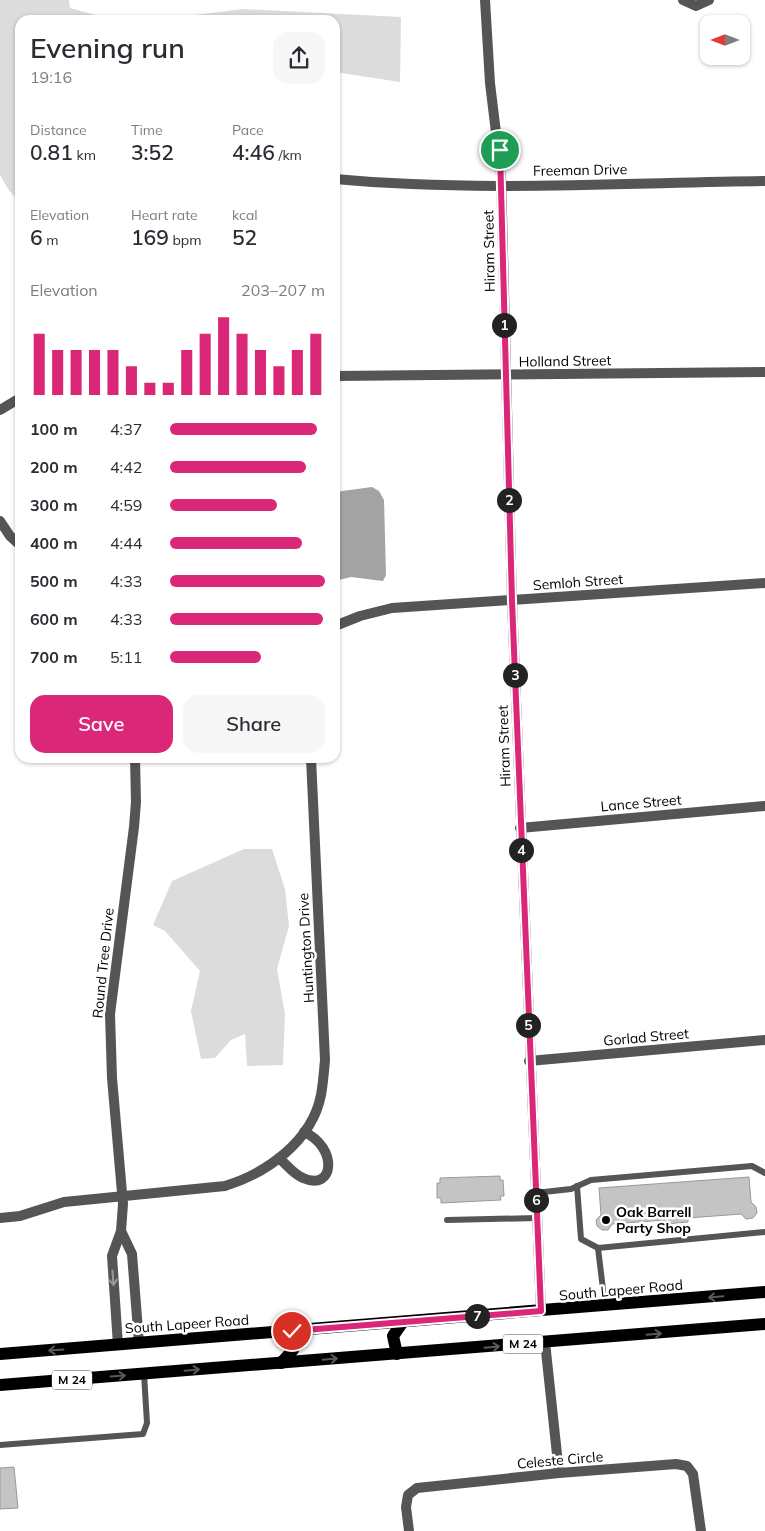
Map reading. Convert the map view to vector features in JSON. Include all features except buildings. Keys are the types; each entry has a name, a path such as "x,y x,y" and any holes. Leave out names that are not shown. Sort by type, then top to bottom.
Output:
{"main road":[{"name":"South Lapeer Road","path":"0,1354 765,1292"},
{"path":"396,1354 393,1336 402,1322"},
{"name":"M 24","path":"0,1385 765,1324"},
{"path":"281,1363 293,1350 292,1331"}],"street":[{"name":"Hiram Street","path":"485,0 490,83 500,150 505,375 520,828 541,1311"},
{"path":"683,0 696,6 709,0"},
{"name":"Freeman Drive","path":"340,179 369,182 501,184 765,181"},
{"name":"Holland Street","path":"340,376 765,372"},
{"path":"0,410 15,401"},
{"path":"0,521 15,540"},
{"name":"Semloh Street","path":"340,624 360,616 392,608 765,583"},
{"name":"Round Tree Drive","path":"118,1345 112,1256 121,1232 122,1196 112,1078 110,1014 134,827 136,802 135,763"},
{"name":"Huntington Drive","path":"0,1218 20,1216 64,1202 225,1186 246,1179 279,1158 304,1132 321,1096 325,1060 311,763"},
{"name":"Lance Street","path":"520,828 765,806"},
{"name":"Gorlad Street","path":"529,1061 765,1040"},
{"path":"279,1158 293,1172 305,1179 318,1179 327,1172 330,1166 327,1153 317,1140 304,1132"},
{"name":"Round Tree Drive","path":"121,1232 132,1254 139,1343"},
{"path":"545,1342 559,1473"},
{"name":"Celeste Circle","path":"410,1531 407,1501 408,1495 417,1488 559,1473 676,1464 686,1466 693,1474 701,1531"}],"lane":[{"path":"535,1193 577,1186 591,1180 752,1166 765,1173"},
{"path":"577,1186 581,1239 598,1248 765,1232"},
{"path":"447,1220 536,1218"},
{"path":"598,1248 605,1306"},
{"path":"0,1444 142,1434 147,1422 144,1374"}],"shaded area":[{"path":"0,0 69,0 70,8 96,15 15,15 15,197 0,175"},
{"path":"243,9 401,17 400,82 340,73 340,15 195,15"},
{"path":"372,487 379,491 384,500 386,575 383,581 351,577 340,580 340,491"},
{"path":"244,849 272,849 285,889 289,926 277,969 285,1014 283,1065 247,1066 245,1034 231,1040 215,1058 201,1059 191,1011 200,971 165,931 153,925 172,881"}],"place":[{"name":"Oak Barrell Party Shop","path":"606,1220"}],"route":[{"path":"292,1331 541,1311 529,1061 512,601 500,150"}]}
